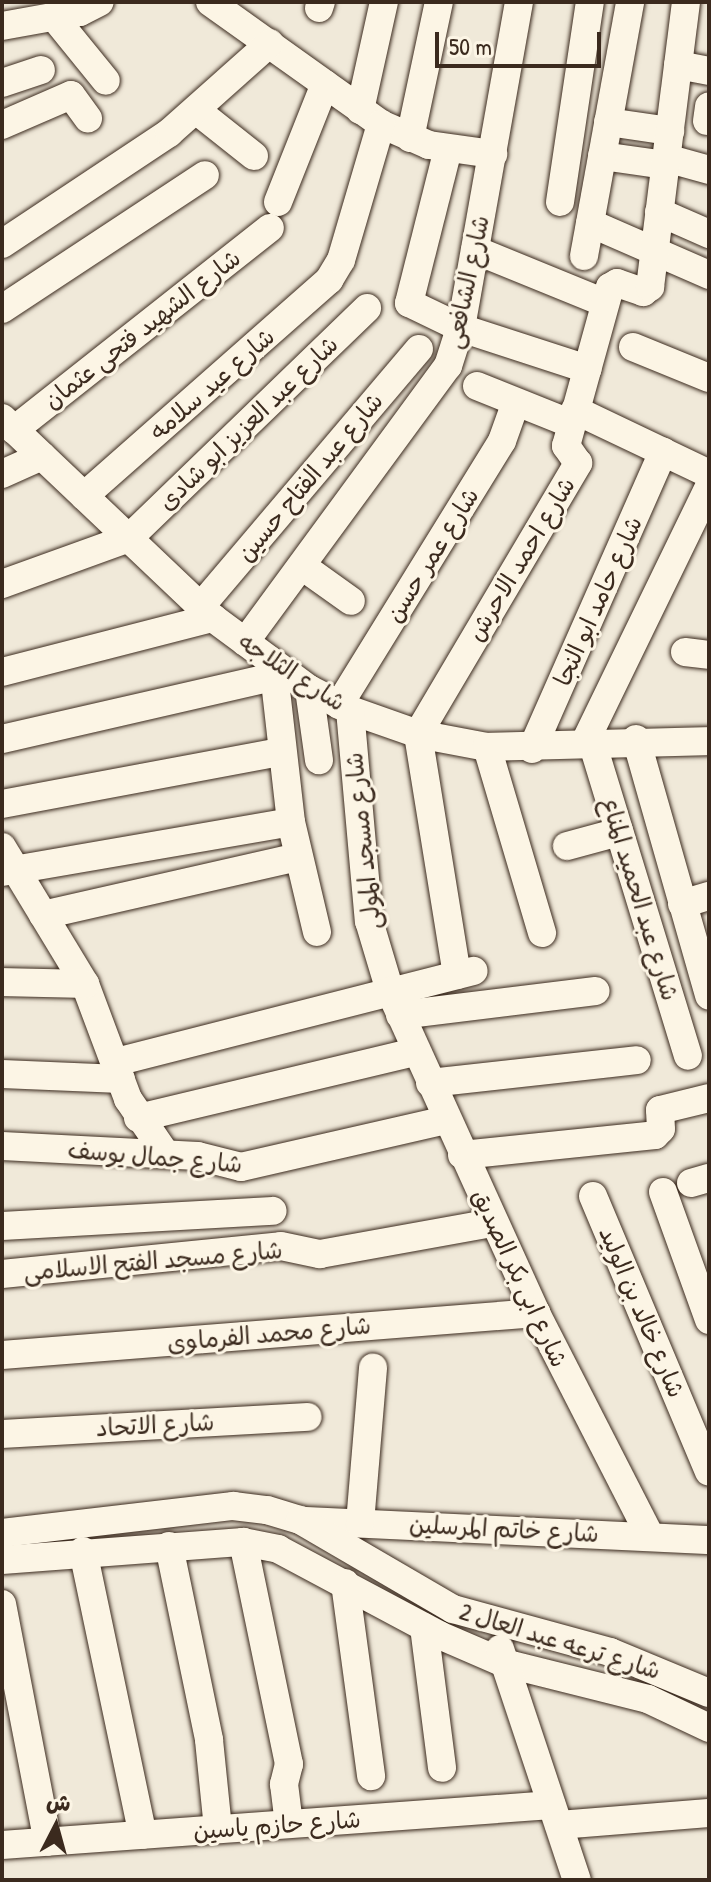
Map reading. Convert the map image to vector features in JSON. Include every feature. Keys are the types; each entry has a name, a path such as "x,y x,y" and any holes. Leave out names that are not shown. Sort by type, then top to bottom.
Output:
{"street":[{"path":"7,18 54,17 100,2"},
{"path":"210,2 371,117 410,138 448,149 493,154"},
{"path":"371,117 384,2"},
{"path":"410,138 439,2"},
{"name":"شارع الشافعى","path":"245,642 438,385 461,328 519,2"},
{"path":"560,202 590,2"},
{"path":"584,256 630,2"},
{"path":"475,250 605,303 614,283 647,291 678,65 694,9"},
{"path":"54,17 106,81"},
{"path":"2,244 145,150 196,110 270,43"},
{"path":"678,65 709,71"},
{"path":"2,82 41,70"},
{"name":"شارع الشهيد فتحى عثمان","path":"8,424 274,215 325,84"},
{"path":"2,125 71,95 88,118"},
{"path":"196,110 254,156"},
{"name":"شارع عيد سلامه","path":"84,496 322,289 336,270 371,117"},
{"path":"608,122 709,170"},
{"path":"448,149 409,303 461,328 587,369"},
{"path":"602,156 667,151"},
{"path":"2,309 205,175"},
{"path":"659,212 709,234"},
{"path":"590,223 709,275"},
{"name":"شارع احمد الاحرش","path":"418,734 578,463 579,458 565,448 605,303"},
{"name":"شارع عبد العزيز ابو شادى","path":"129,538 367,308"},
{"path":"633,347 709,378"},
{"name":"شارع عبد الفتاح حسين","path":"207,612 419,349"},
{"path":"477,386 516,402 574,417 709,474"},
{"name":"شارع عمر حسن","path":"344,707 502,441 516,402"},
{"name":"شارع الثلاجه","path":"8,424 273,670 344,707 418,734 487,747 532,749 636,739 709,741"},
{"name":"شارع حامد ابو النجا","path":"532,749 663,452"},
{"path":"2,474 42,456"},
{"path":"589,742 709,487"},
{"path":"2,584 129,538"},
{"path":"302,566 351,601"},
{"path":"2,672 207,612"},
{"path":"2,739 273,670 291,822 317,932"},
{"path":"309,689 319,760"},
{"name":"شارع مسجد المولى","path":"344,707 369,921 395,1003"},
{"path":"2,1074 118,1071 395,1003 466,973 418,734"},
{"path":"636,739 695,900 709,996"},
{"name":"شارع عبد الحميد المناع","path":"589,742 688,1056"},
{"path":"487,747 542,933"},
{"path":"2,804 281,752"},
{"path":"165,1153 138,1118 85,984 7,863 291,822"},
{"path":"567,846 619,832"},
{"path":"43,915 299,857"},
{"path":"2,982 85,984"},
{"path":"395,1003 596,991"},
{"name":"شارع ابى بكر الصديق","path":"395,1003 536,1313 650,1536"},
{"path":"138,1118 416,1052"},
{"path":"430,1083 637,1060"},
{"path":"462,1155 655,1135 661,1129 660,1110 709,1098"},
{"name":"شارع جمال يوسف","path":"2,1146 165,1153 247,1167 447,1120"},
{"path":"231,1165 308,1253"},
{"path":"663,1192 709,1320"},
{"name":"شارع خالد بن الوليد","path":"593,1196 709,1472"},
{"path":"2,1226 273,1211"},
{"name":"شارع مسجد الفتح الاسلامى","path":"2,1274 281,1246 308,1253 493,1223"},
{"name":"شارع محمد الفرماوى","path":"2,1355 536,1313"},
{"path":"360,1523 373,1368"},
{"name":"شارع الاتحاد","path":"2,1434 308,1417"},
{"name":"شارع ترعه عبد العال 2","path":"2,1533 233,1506 300,1520 408,1587 490,1622 610,1652 709,1693"},
{"path":"124,1519 130,1549"},
{"name":"شارع خاتم المرسلين","path":"300,1520 709,1540"},
{"path":"243,1542 289,1764 284,1784 289,1824"},
{"name":"شارع ترعه عبد العال 2","path":"2,1560 83,1551 243,1542 278,1549 424,1627 504,1663 648,1699 709,1728"},
{"path":"169,1546 209,1740 218,1829"},
{"path":"83,1551 143,1835"},
{"path":"345,1583 371,1776"},
{"path":"2,1604 48,1842"},
{"path":"490,1622 575,1880"},
{"path":"424,1627 442,1768"},
{"name":"شارع حازم ياسين","path":"2,1845 289,1824 709,1813"}]}
